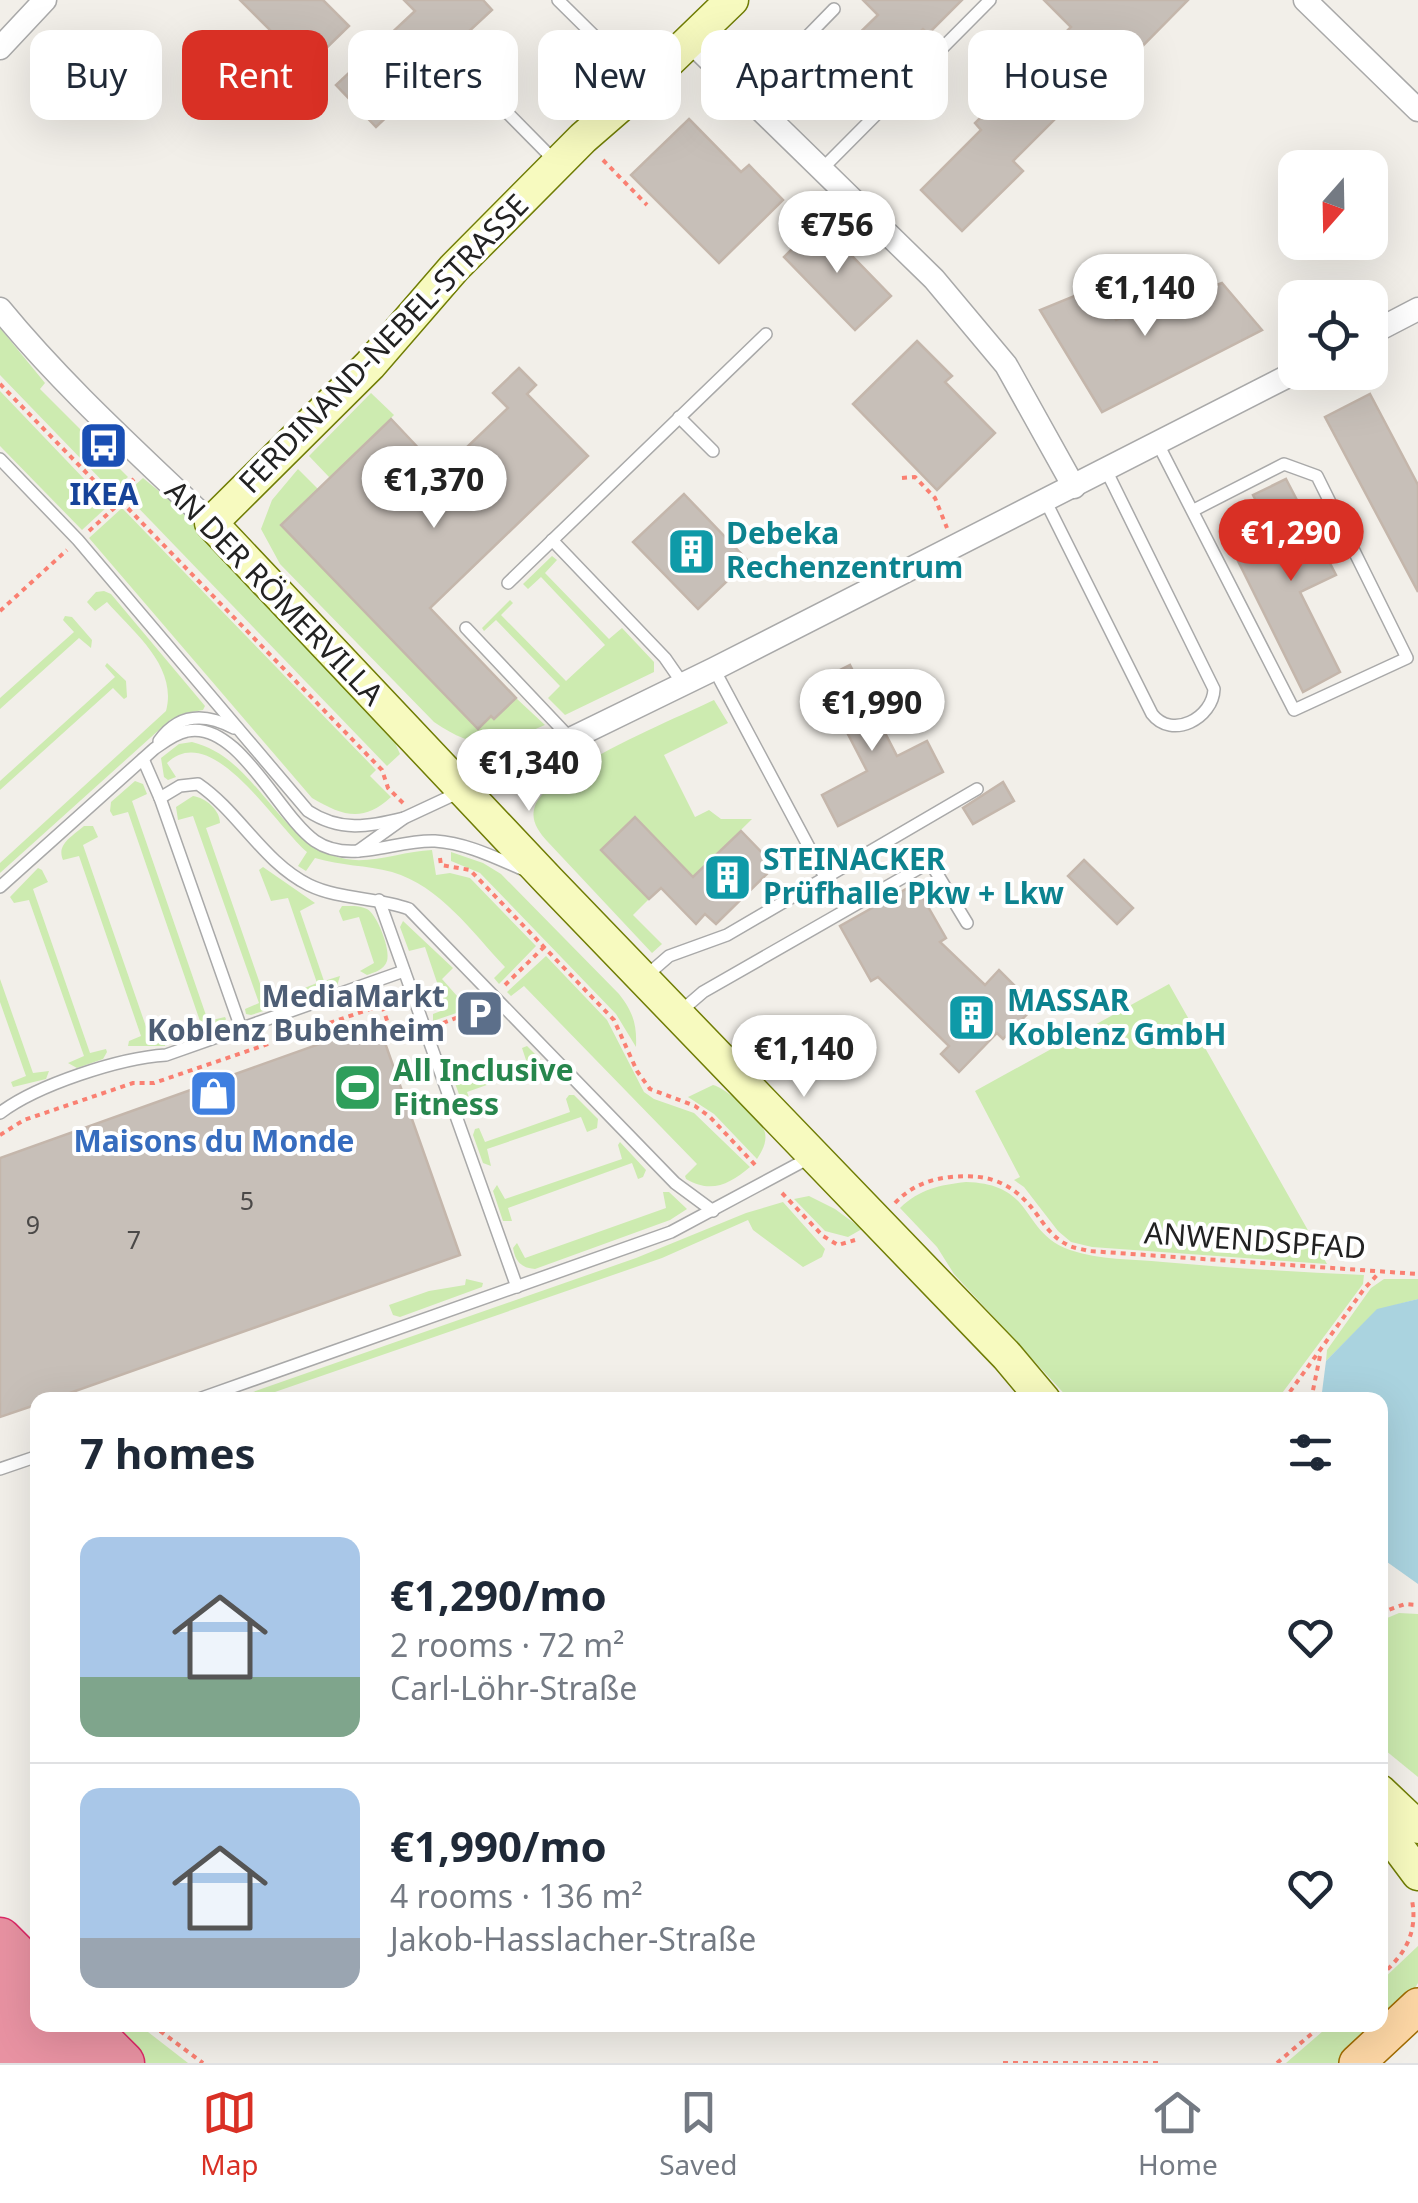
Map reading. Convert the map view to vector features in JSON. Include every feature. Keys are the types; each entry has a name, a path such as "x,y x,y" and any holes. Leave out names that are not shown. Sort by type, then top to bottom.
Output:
{"highway":[{"path":"0,1939 30,1969"},
{"path":"0,1989 30,2019"},
{"path":"43,2032 74,2063"},
{"path":"91,2032 122,2063"},
{"path":"0,2039 24,2063"}],"main road":[{"path":"1358,2063 1418,2006"}],"street":[{"path":"0,48 45,0"},
{"name":"FERDINAND-NEBEL-STRASSE","path":"681,50 732,0"},
{"path":"1305,0 1418,110"},
{"path":"690,41 701,52"},
{"name":"FERDINAND-NEBEL-STRASSE","path":"211,523 370,365 454,268 603,120"},
{"path":"770,120 934,279 1006,365 1074,487"},
{"name":"AN DER RÖMERVILLA","path":"0,308 73,392 211,523 1037,1392"},
{"path":"1388,325 1418,309"},
{"path":"464,790 714,669 1278,381"},
{"path":"1388,1775 1418,1800"},
{"path":"1388,1799 1418,1827"},
{"path":"1388,1837 1412,1880"}],"lane":[{"path":"558,0 588,30"},
{"path":"821,170 990,0"},
{"path":"813,30 834,9"},
{"path":"515,120 558,163"},
{"path":"508,583 766,334"},
{"path":"680,417 713,451"},
{"path":"1158,444 1294,710 1406,658 1317,476 1284,464 1194,510"},
{"path":"0,459 78,540 302,804 316,816 353,828 404,818"},
{"path":"1045,500 1152,714 1169,728 1208,712 1214,688 1106,470"},
{"path":"552,540 665,658 683,684"},
{"path":"466,628 570,738"},
{"path":"714,669 826,879"},
{"path":"154,749 170,728 194,717 211,718 246,736"},
{"path":"0,887 154,749 182,732 199,730 215,734 235,750 314,840 340,851 446,842 548,881"},
{"path":"142,759 160,798 241,1028"},
{"path":"160,798 180,786 198,784 218,798 284,870 320,888 408,909 667,1175 713,1210"},
{"path":"643,979 669,956 727,935 977,789"},
{"path":"358,851 404,818 464,790"},
{"path":"678,1014 703,992 930,862 967,923"},
{"path":"379,900 518,1287"},
{"path":"0,1114 21,1097 135,1057 166,1055 404,970"},
{"path":"219,1392 671,1232 814,1155"},
{"path":"0,1469 30,1459"}],"path":[{"path":"582,138 647,205"},
{"path":"902,478 915,477 935,498 956,546"},
{"path":"0,611 121,502"},
{"path":"374,981 393,1038 478,1011 545,946"},
{"path":"0,1136 24,1120 96,1095 132,1083 154,1083 382,1006"},
{"name":"ANWENDSPFAD","path":"878,1223 902,1195 935,1178 984,1176 1015,1188 1053,1234 1066,1244 1089,1251 1418,1274"},
{"path":"1290,1392 1380,1272"},
{"path":"1313,1392 1321,1350"},
{"path":"1388,1611 1405,1604 1418,1605"},
{"path":"1388,1968 1412,1943 1412,1880"},
{"path":"162,2032 204,2063"},
{"path":"1277,2063 1314,2032"},
{"path":"1003,2063 1161,2063"}],"green space":[{"path":"0,328 45,383 40,389 128,477 112,491 0,375"},
{"path":"0,391 109,505 82,530 0,446"},
{"path":"371,393 394,415 330,478 309,456"},
{"path":"298,469 318,489 478,728 516,698 545,725 488,743 450,732 434,722 280,564 261,529 272,500"},
{"path":"143,478 171,501 323,658 392,736 400,754 387,766 125,494"},
{"path":"122,508 376,770 370,776 391,797 371,811 353,814 312,798 89,538"},
{"path":"552,556 557,560 545,573 609,639 622,628 654,662 654,672 565,715 548,698 560,686 496,620 484,631 482,628 510,600 513,603 501,615 566,681 605,645 541,577 528,589 523,584"},
{"path":"96,592 111,594 205,706 170,720 0,873 0,863 166,711 166,679 151,651 107,602 95,611 87,602"},
{"path":"65,616 72,617 92,640 91,648 79,638 0,709 0,698 74,632 63,620"},
{"path":"107,663 126,681 127,697 124,699 113,688 0,790 0,781 115,677 105,666"},
{"path":"714,700 728,723 664,755 695,817 709,810 721,819 752,819 681,889 683,866 635,817 602,849 649,899 633,915 662,944 652,953 544,837 536,825 535,806 545,792 587,762"},
{"path":"192,742 235,765 285,821 323,851 356,860 432,850 436,875 450,873 470,878 536,946 499,984 494,978 505,967 454,912 425,888 392,872 315,858 306,871 298,866 307,852 261,800 223,765 203,755 185,753 167,763 176,777 164,777 161,758 179,744"},
{"path":"135,781 143,784 147,794 132,801 208,1021 226,1019 222,1026 194,1035 189,1035 187,1029 201,1024 128,812 113,816 110,811 111,802"},
{"path":"193,796 207,802 218,814 220,823 206,828 266,1001 282,997 279,1006 246,1014 245,1009 259,1003 193,816 178,820 176,807"},
{"path":"84,826 93,826 98,837 83,845 151,1041 167,1038 165,1046 128,1046 129,1041 141,1036 79,856 63,860 61,854 67,841"},
{"path":"451,852 501,874 619,994 633,1019 636,1047 616,1014 480,873 451,861"},
{"path":"263,867 315,903 300,911 324,981 340,976 337,986 309,995 302,992 317,983 288,898 271,901 259,870"},
{"path":"38,868 48,882 33,889 90,1053 106,1049 107,1052 103,1059 77,1068 68,1063 84,1056 29,900 14,903 10,897"},
{"path":"342,906 364,908 375,918 388,956 379,970 367,975 360,971 374,963 359,917 343,921 339,911"},
{"path":"403,921 453,968 442,979 465,1005 477,995 483,999 474,1007 433,1021 433,1014 446,1009 425,947 409,951 400,927"},
{"path":"546,956 607,1020 644,1092 694,1113 750,1167 720,1185 704,1186 686,1179 697,1164 524,986 511,996 507,992"},
{"path":"0,979 33,1073 49,1071 46,1079 13,1087 11,1082 26,1076 0,1002"},
{"path":"1169,984 1327,1264 1092,1247 1071,1242 1014,1180 1020,1177 975,1091"},
{"path":"527,1046 552,1071 551,1079 543,1081 537,1067 467,1092 472,1106 463,1105 454,1072 459,1071 464,1084 527,1063 522,1048"},
{"path":"713,1085 741,1103 763,1128 765,1140 757,1159 714,1114 688,1097"},
{"path":"574,1095 598,1119 597,1128 587,1132 581,1117 487,1149 491,1166 483,1163 473,1135 475,1129 479,1128 485,1142 570,1112 566,1099"},
{"path":"620,1142 646,1170 643,1177 638,1179 632,1163 508,1208 512,1221 503,1221 493,1191 497,1185 505,1199 622,1159"},
{"path":"966,1182 1005,1191 1054,1242 1081,1253 1116,1259 1364,1275 1363,1284 1283,1392 1063,1392 954,1274 937,1247 900,1208 915,1196"},
{"path":"663,1192 669,1192 687,1209 670,1220 535,1269 522,1265 515,1257 513,1248 517,1243 525,1258 666,1208"},
{"path":"809,1196 862,1229 848,1237 825,1231 794,1199"},
{"path":"783,1202 825,1249 822,1257 803,1267 753,1230 748,1220 662,1258 275,1392 253,1392 636,1258"},
{"path":"466,1279 483,1283 482,1287 400,1317 393,1315 389,1305 429,1291 465,1285"},
{"path":"1384,1279 1418,1279 1418,1299 1377,1310 1326,1361 1327,1350 1371,1288"},
{"path":"1399,1613 1418,1614 1418,1777 1388,1753 1388,1618"},
{"path":"1418,1946 1418,1983 1406,2003 1388,2019 1388,1974"},
{"path":"111,2032 148,2032 188,2063 145,2063"},
{"path":"1322,2032 1373,2032 1338,2063 1286,2063"}],"water":[{"path":"1418,1299 1418,1584 1388,1563 1388,1392 1322,1392 1326,1361 1377,1309"}],"building":[{"path":"240,0 323,0 349,26 328,46 328,30 270,30"},
{"path":"404,0 483,0 492,10 470,30 395,30 415,11"},
{"path":"863,0 962,0 932,30 863,30 878,15"},
{"path":"1044,0 1188,0 1144,45 1144,30 1068,30 1071,27"},
{"path":"348,74 348,98 336,85"},
{"path":"689,119 741,172 749,165 783,200 719,263 631,175"},
{"path":"1054,120 1013,161 1023,171 962,231 921,190 981,130 975,123"},
{"path":"819,222 891,296 855,330 784,257"},
{"path":"1222,283 1262,330 1102,412 1040,310 1101,285 1116,320"},
{"path":"917,341 952,376 945,382 995,433 937,490 853,404"},
{"path":"519,368 536,385 527,394 588,456 430,608 516,698 478,729 281,525 391,419 441,472 508,408 493,393"},
{"path":"1370,394 1418,485 1418,592 1325,417"},
{"path":"1286,479 1336,575 1300,592 1340,672 1303,692 1238,561 1276,539 1253,495"},
{"name":"Debeka Rechenzentrum","path":"684,494 748,561 698,609 633,542"},
{"path":"850,665 897,756 927,741 943,772 838,826 822,795 867,771 820,680"},
{"path":"1003,782 1014,801 973,824 963,808"},
{"path":"635,817 693,877 741,831 775,866 716,924 705,914 696,924 661,888 649,899 601,850"},
{"path":"1084,860 1133,908 1117,924 1068,876"},
{"path":"915,884 946,938 940,942 985,985 999,970 1035,1006 1003,1039 997,1033 959,1072 941,1054 949,1046 878,977 871,981 840,926"},
{"path":"378,1023 460,1255 73,1392 30,1392 30,1407 0,1417 0,1158"},
{"path":"785,1031 799,1044 774,1070 760,1057"}],"place":[{"name":"IKEA","path":"104,446"},
{"name":"Debeka Rechenzentrum","path":"691,551"},
{"name":"STEINACKER Prüfhalle Pkw + Lkw","path":"728,877"},
{"name":"MediaMarkt Koblenz Bubenheim","path":"480,1014"},
{"name":"MASSAR Koblenz GmbH","path":"972,1018"},
{"name":"All Inclusive Fitness","path":"358,1088"},
{"name":"Maisons du Monde","path":"214,1093"}]}
